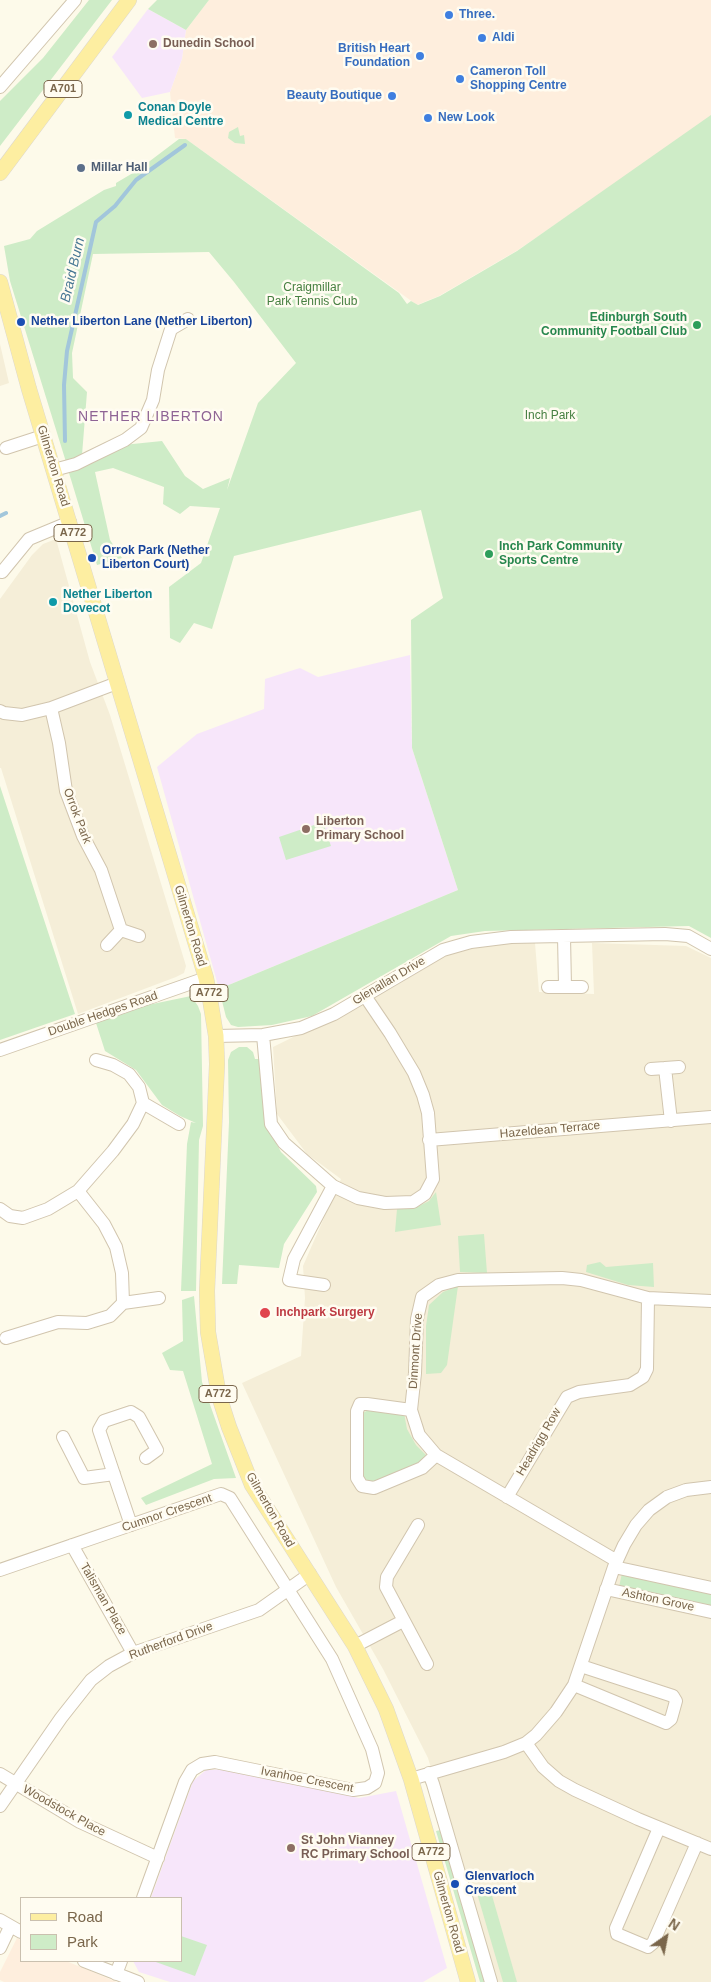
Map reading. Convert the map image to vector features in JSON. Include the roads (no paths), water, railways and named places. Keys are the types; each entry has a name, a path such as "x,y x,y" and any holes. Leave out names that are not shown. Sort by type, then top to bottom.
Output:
{"main road":[{"name":"A701","path":"0,173 129,2"},
{"name":"Gilmerton Road","path":"0,282 43,436 206,978 216,1036 214,1147 207,1291 208,1332 219,1396 252,1485 356,1646 386,1709 411,1779 468,1982"}],"street":[{"path":"0,87 75,0"},
{"path":"54,470 76,464 125,440 141,428 153,400 158,370 171,329 188,319"},
{"path":"6,448 43,436"},
{"path":"2,572 29,539 70,522"},
{"path":"0,710 4,713 22,715 50,708 118,683"},
{"name":"Orrok Park","path":"50,708 59,743 66,791 82,836 101,870 121,930"},
{"path":"107,945 121,930 139,936"},
{"name":"Glenallan Drive","path":"216,1036 263,1035 301,1028 334,1014 443,950 471,942 511,937 665,934 688,936 711,949"},
{"path":"564,936 565,987"},
{"name":"Double Hedges Road","path":"0,1050 206,978"},
{"path":"548,987 582,987"},
{"path":"263,1035 271,1124 284,1143 334,1186 358,1198 385,1203 413,1202 425,1194 433,1180 428,1113 414,1073 365,996"},
{"path":"3,1215 23,1218 48,1209 78,1192 128,1131 143,1103 139,1087 129,1074 113,1064 96,1060"},
{"path":"651,1069 678,1067"},
{"path":"665,1068 671,1120"},
{"path":"143,1103 178,1124"},
{"name":"Hazeldean Terrace","path":"429,1140 711,1117"},
{"path":"324,1285 289,1280 294,1259 334,1186"},
{"path":"78,1192 104,1224 116,1247 122,1273 123,1302"},
{"name":"Dinmont Drive","path":"615,1564 436,1455 418,1435 412,1410 417,1318 422,1297 439,1285 458,1280 562,1278 581,1280 648,1298 711,1301"},
{"path":"6,1338 58,1322 87,1323 110,1316 123,1302 159,1298"},
{"name":"Headrigg Row","path":"507,1497 558,1408 567,1396 579,1392 630,1385 643,1377 647,1369 648,1298"},
{"path":"412,1410 360,1404 357,1411 357,1478 362,1486 374,1488 422,1468 436,1455"},
{"path":"131,1525 99,1430 104,1421 131,1412 139,1417 157,1450 146,1458"},
{"path":"63,1437 84,1478 114,1474"},
{"path":"411,1779 504,1752 526,1743 544,1727 574,1685 615,1564 636,1525 650,1510 667,1497 686,1490 711,1487"},
{"name":"Cumnor Crescent","path":"0,1570 221,1494 230,1498 289,1590"},
{"path":"418,1525 387,1577 386,1587 427,1664"},
{"name":"Talisman Place","path":"72,1545 133,1653"},
{"name":"Ashton Grove","path":"615,1564 711,1588"},
{"name":"Rutherford Drive","path":"0,1806 61,1718 91,1680 109,1666 133,1653 259,1610 310,1574"},
{"name":"Ashton Grove","path":"606,1589 711,1612"},
{"name":"Ivanhoe Crescent","path":"143,1897 185,1782 192,1770 202,1764 215,1762 353,1790 368,1788 375,1783 378,1773 368,1740 332,1659 289,1590"},
{"path":"356,1646 403,1621"},
{"path":"574,1685 666,1723 671,1719 676,1701 674,1696 581,1666"},
{"path":"526,1743 543,1767 559,1781 659,1828 711,1848"},
{"name":"Woodstock Place","path":"0,1774 80,1822 158,1858"},
{"name":"Gilmerton Road","path":"429,1774 491,1982"},
{"path":"659,1828 616,1928 617,1934 648,1947 653,1943 697,1843"},
{"path":"1,1943 11,1926"},
{"path":"86,1962 138,1982"},
{"path":"116,1974 121,1962"}],"waterway":[{"name":"Braid Burn","path":"65,441 64,385 67,351 96,222 115,206 136,180 185,145"},
{"name":"Braid Burn","path":"0,516 6,513"}],"place":[{"name":"Three.","path":"449,15"},
{"name":"Aldi","path":"482,38"},
{"name":"Dunedin School","path":"153,44"},
{"name":"British Heart Foundation","path":"420,56"},
{"name":"Cameron Toll Shopping Centre","path":"460,79"},
{"name":"Beauty Boutique","path":"392,96"},
{"name":"Conan Doyle Medical Centre","path":"128,115"},
{"name":"New Look","path":"428,118"},
{"name":"Millar Hall","path":"81,168"},
{"name":"Nether Liberton Lane (Nether Liberton)","path":"21,322"},
{"name":"Edinburgh South Community Football Club","path":"697,325"},
{"name":"Inch Park Community Sports Centre","path":"489,554"},
{"name":"Orrok Park (Nether Liberton Court)","path":"92,558"},
{"name":"Nether Liberton Dovecot","path":"53,602"},
{"name":"Liberton Primary School","path":"306,829"},
{"name":"Inchpark Surgery","path":"265,1313"},
{"name":"St John Vianney RC Primary School","path":"291,1848"},
{"name":"Glenvarloch Crescent","path":"455,1884"}],"district":[{"name":"NETHER LIBERTON","path":"151,417"}],"park label":[{"name":"Craigmillar Park Tennis Club","path":"312,295"},
{"name":"Inch Park","path":"550,416"}]}
